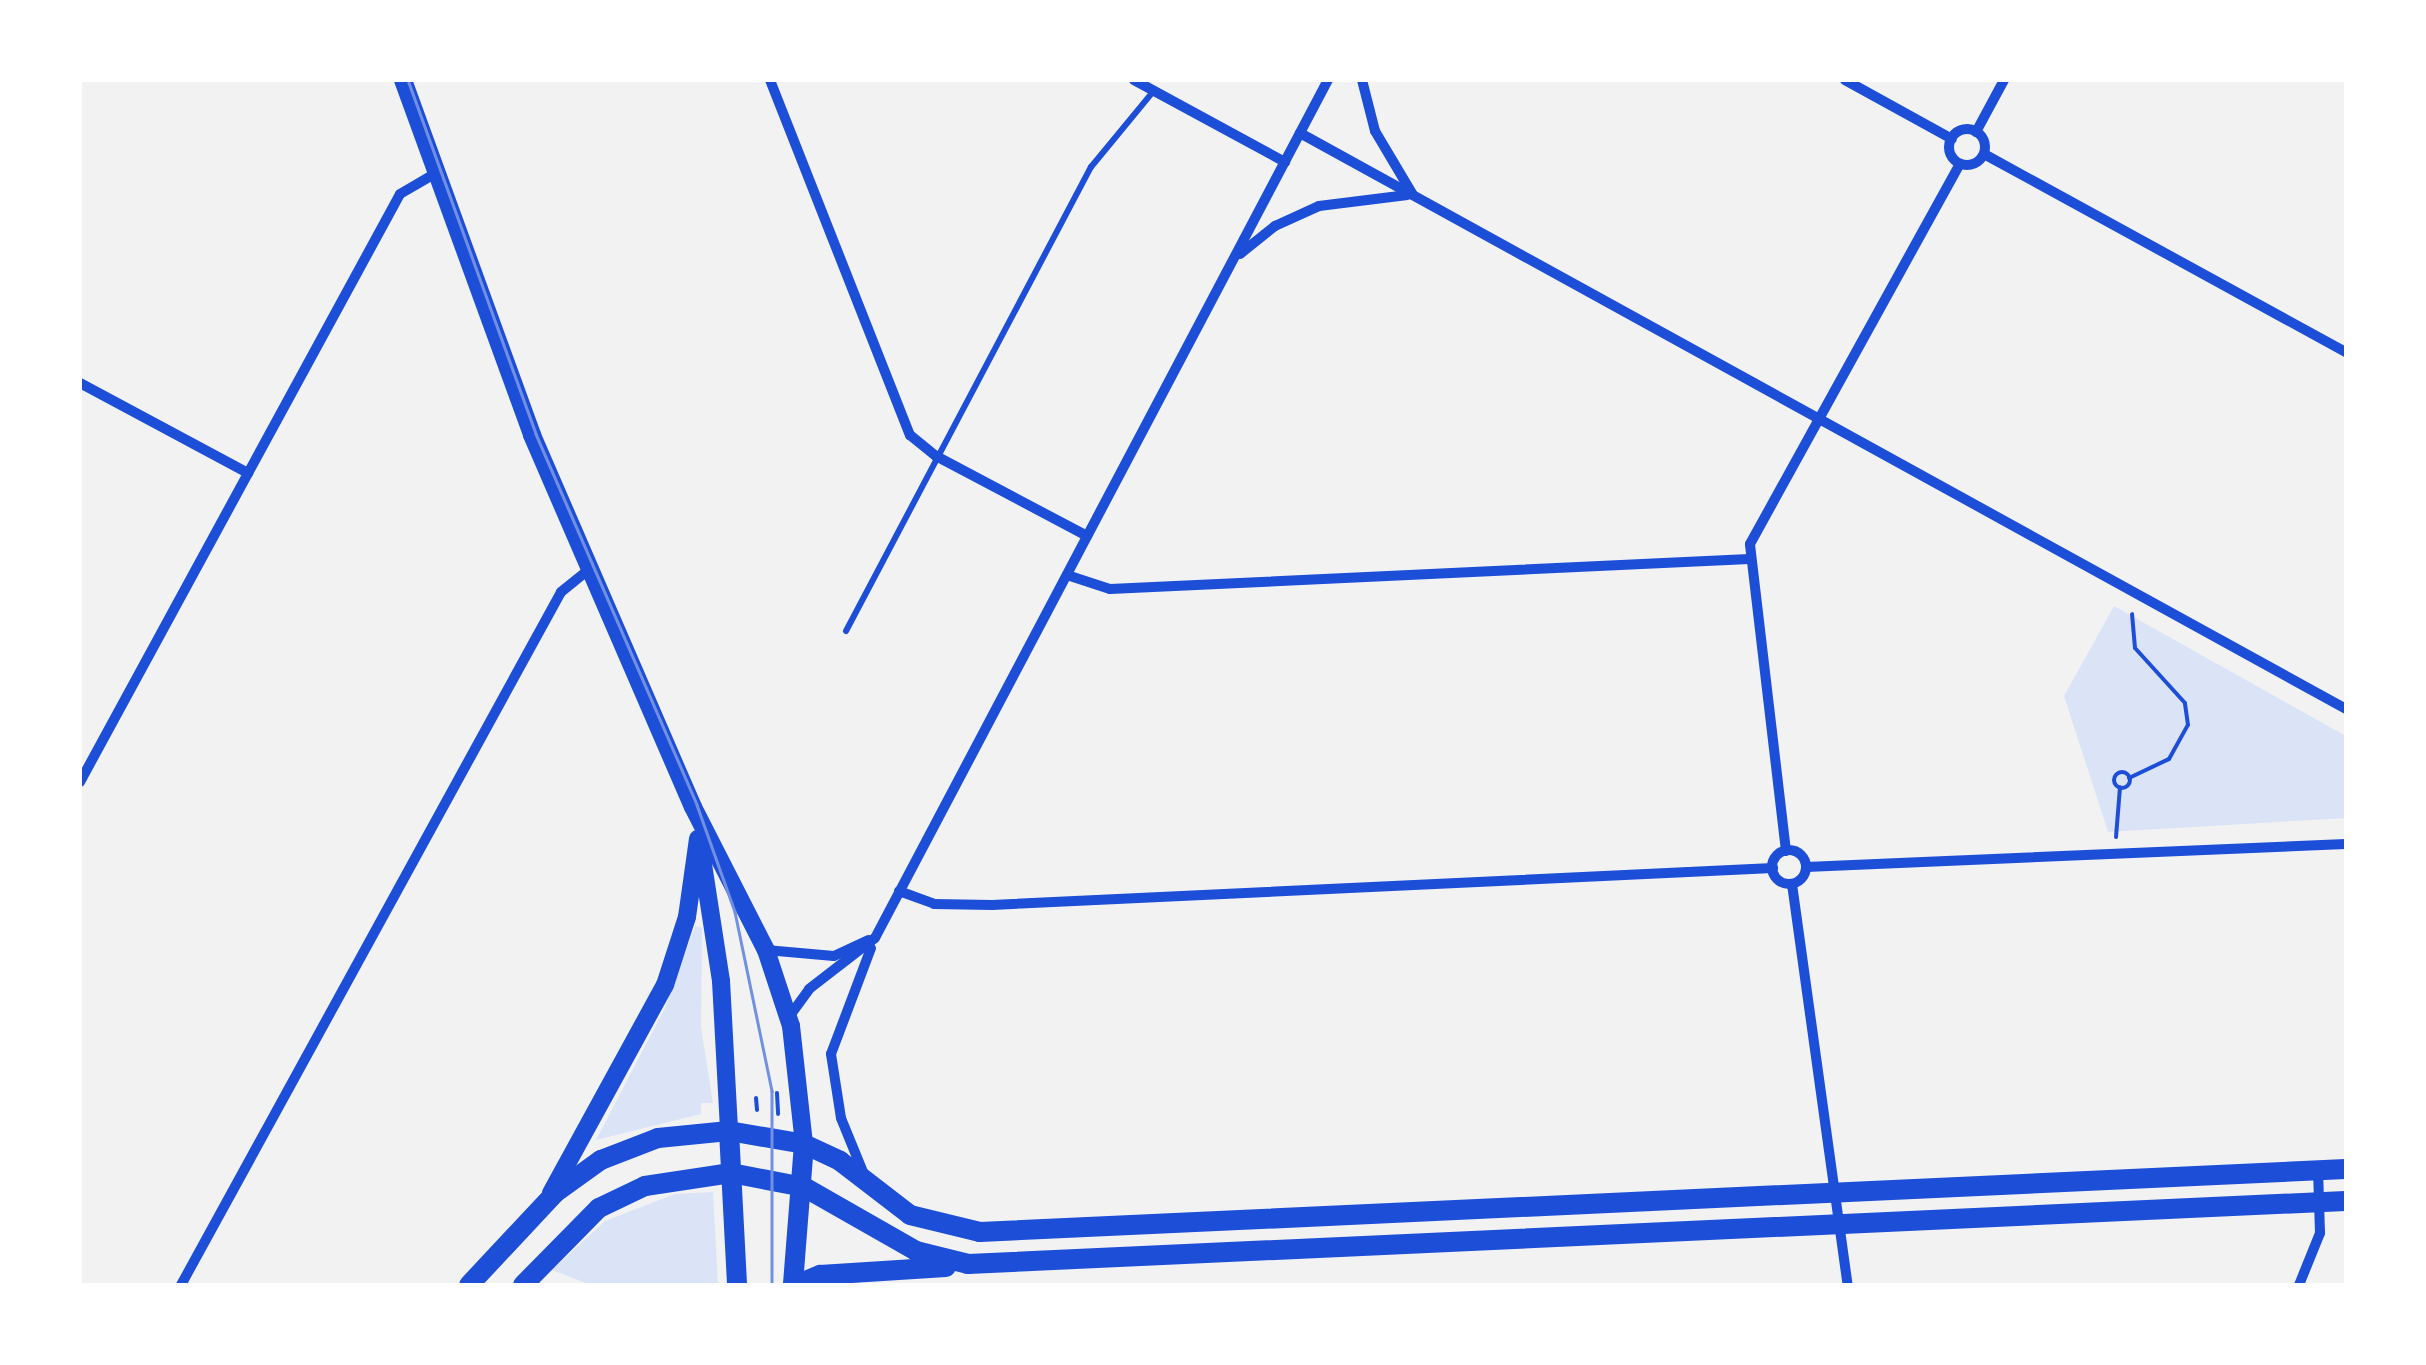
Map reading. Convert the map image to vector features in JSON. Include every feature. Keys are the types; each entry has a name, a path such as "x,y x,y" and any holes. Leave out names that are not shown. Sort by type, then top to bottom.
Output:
{"main road":[{"path":"403,80 518,400 693,807 766,950 789,1018 804,1144 804,1187 794,1285"},
{"path":"693,807 721,982 737,1285"},
{"path":"542,1206 665,985 688,916 698,839"},
{"path":"469,1285 542,1206 587,1168 630,1147 729,1131 804,1144 923,1222 965,1232 1433,1215 1833,1191 2346,1170"},
{"path":"523,1285 598,1208 659,1182 732,1173 804,1187 916,1252 968,1264"},
{"path":"794,1285 813,1275 968,1264 1841,1228 2346,1201"},
{"path":"1433,1215 1435,1244"},
{"path":"538,1285 545,1285"}],"street":[{"path":"770,80 894,407 910,434 936,456 1087,536"},
{"path":"1134,80 1284,162"},
{"path":"870,1184 841,1118 833,1038 899,891 1328,80"},
{"path":"1362,80 1375,131 1413,195"},
{"path":"1845,80 1952,139"},
{"path":"2004,80 1976,132 1984,154 2346,352"},
{"path":"1976,132 1962,130 1952,139 1950,153 1960,164 1974,164 1984,154"},
{"path":"1300,133 1819,415 2346,709"},
{"path":"899,891 934,904 992,905 1773,868 1786,851 1749,558 1757,528 1960,164"},
{"path":"80,782 400,194 436,174"},
{"path":"1230,267 1264,234 1307,210 1358,196 1413,195"},
{"path":"80,383 248,474"},
{"path":"1066,575 1110,589 1749,558"},
{"path":"181,1285 560,592 589,569"},
{"path":"1848,1285 1792,884 1806,867 2346,844"},
{"path":"1786,851 1802,856 1806,867"},
{"path":"1773,868 1777,879 1792,884"},
{"path":"766,950 841,954 864,944 882,924"},
{"path":"789,1018 809,989 876,938"},
{"path":"2299,1285 2320,1232 2318,1170"}],"lane":[{"path":"846,631 1092,167 1152,93"}],"path":[{"path":"2120,787 2129,778 2169,759 2188,725 2186,703 2135,648 2132,614"},
{"path":"2114,853 2120,787 2117,773 2129,778"},
{"path":"777,1093 778,1114"},
{"path":"756,1098 757,1110"}],"shaded area":[{"path":"2114,606 2346,736 2346,818 2108,832 2064,696"},
{"path":"695,926 702,928 701,1027 713,1103 701,1103 701,1114 596,1140 665,1008"},
{"path":"713,1192 718,1285 591,1285 552,1270 605,1221 675,1194"}],"tram line":[{"path":"408,80 536,434 697,805 735,912 772,1091 772,1285"}]}
